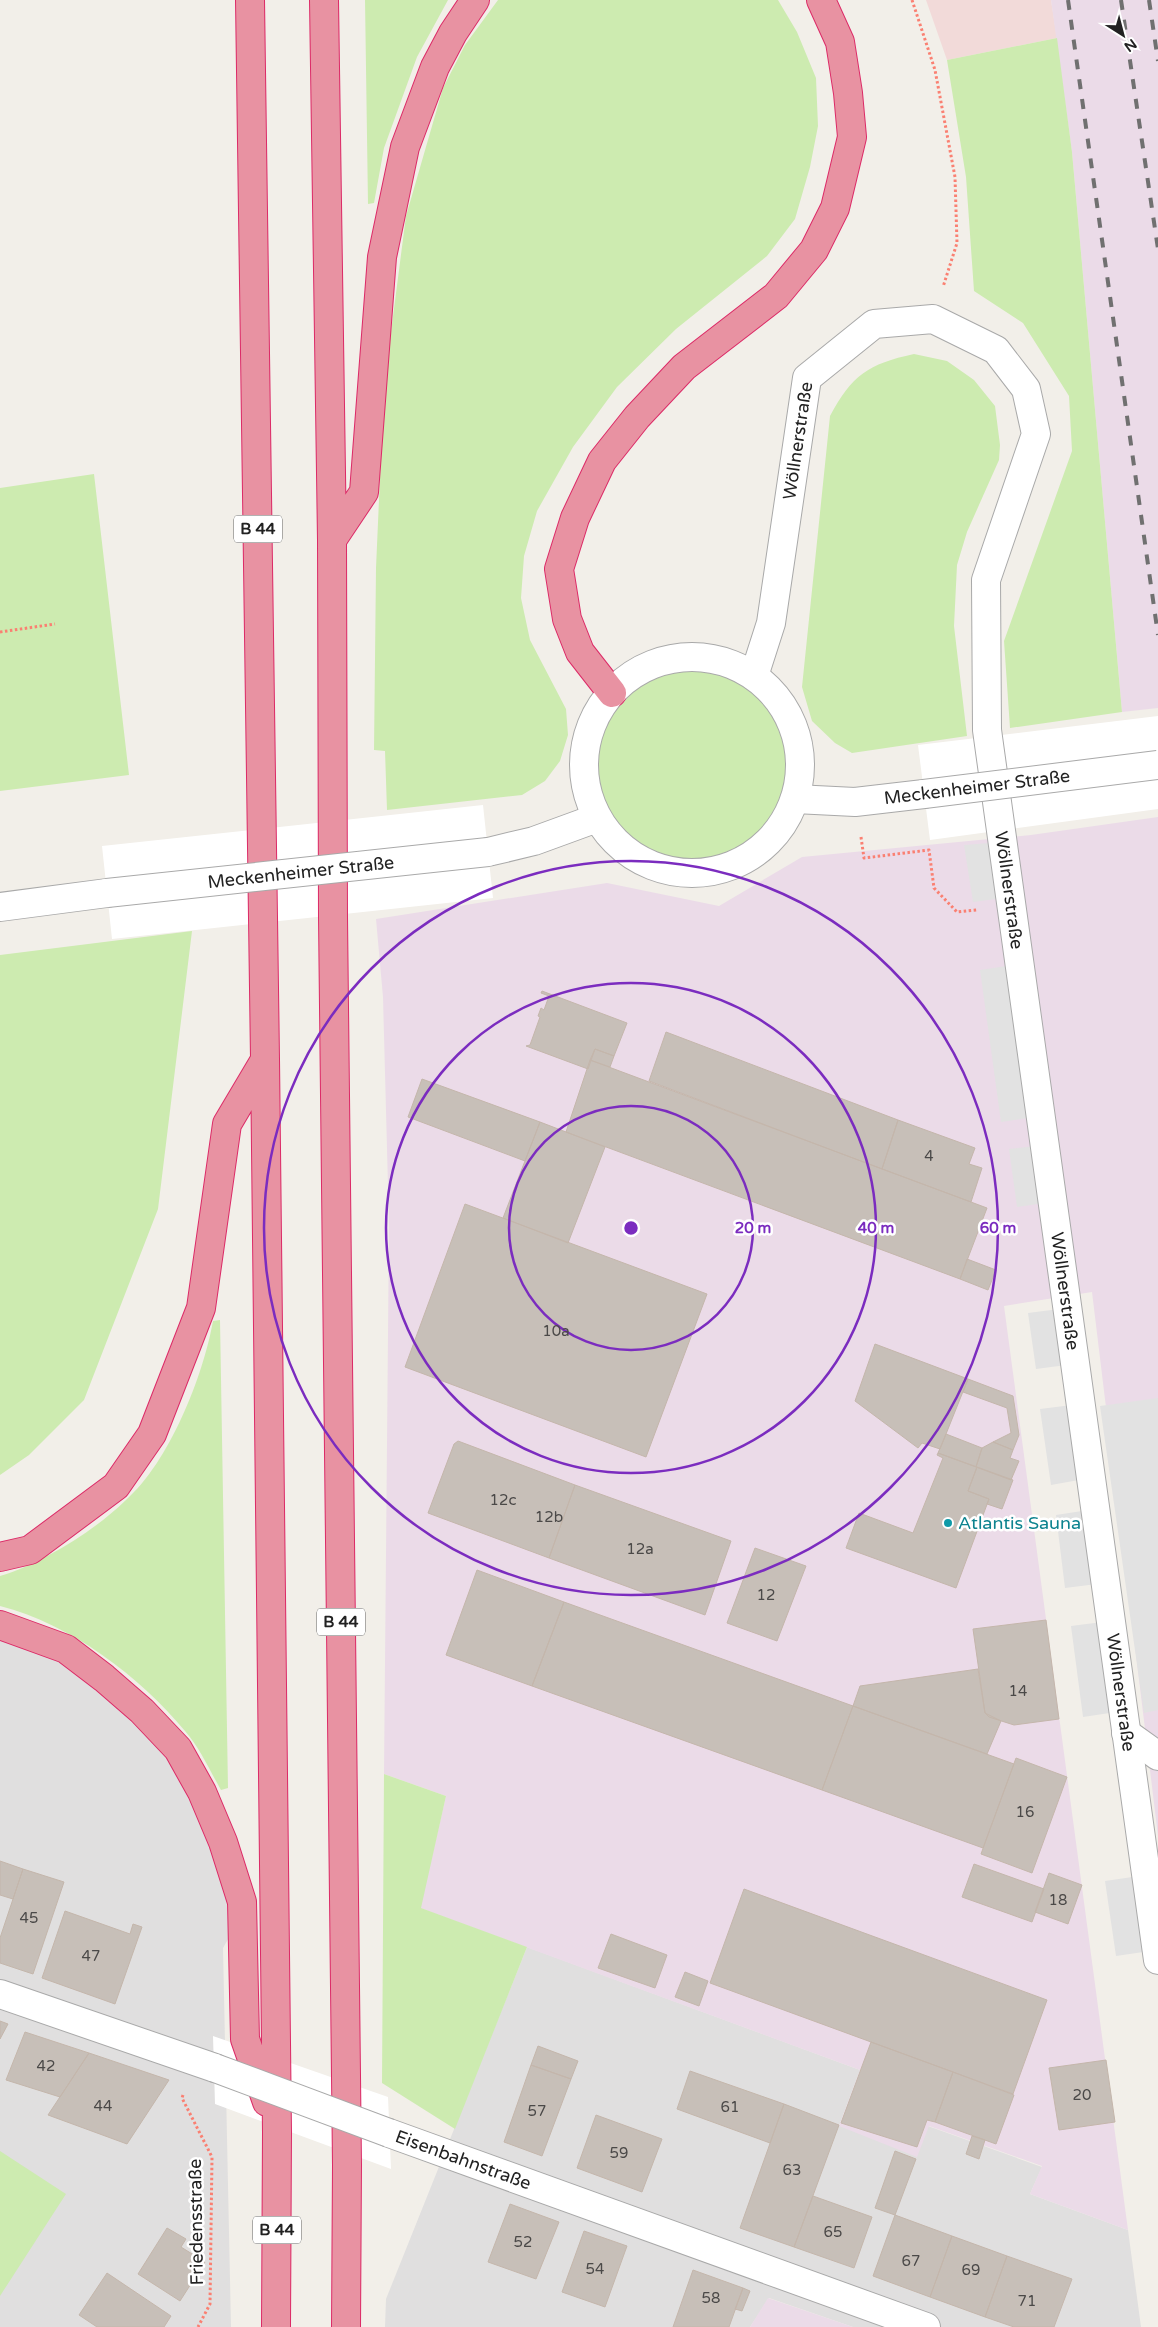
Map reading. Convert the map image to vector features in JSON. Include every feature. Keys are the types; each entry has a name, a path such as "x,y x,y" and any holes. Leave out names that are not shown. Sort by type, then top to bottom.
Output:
{"highway":[{"name":"B 44","path":"250,0 266,1059 277,2132 276,2327"},
{"name":"B 44","path":"324,0 332,540 333,917 347,2154 346,2327"},
{"path":"332,540 364,492 382,256 405,147 434,67 452,32 475,0"},
{"path":"612,693 580,652 567,619 559,568 575,518 602,461 637,417 684,367 776,296 814,250 831,217 835,208 852,137 848,93 840,42 821,5"},
{"path":"0,1557 30,1550 116,1486 152,1434 201,1308 227,1124 266,1059"},
{"path":"0,1625 66,1649 104,1678 142,1711 178,1749 202,1792 223,1842 242,1902 245,2040 277,2132"}],"street":[{"name":"Wöllnerstraße","path":"754,676 770,624 807,378 874,324 933,319 996,350 1026,389 1036,434 986,580 987,730 1126,1733 1152,1881 1158,1960"},
{"path":"684,658 721,660 754,676 772,690 788,711 798,742 800,766 795,799 786,820 756,852 735,865 701,874 658,868 639,860 620,847 597,818 587,794 585,754 589,734 604,702 626,680 644,669 666,660 684,658"},
{"name":"Meckenheimer Straße","path":"795,799 856,802 1158,766"},
{"name":"Meckenheimer Straße","path":"0,907 108,893 488,852 534,841 597,818"},
{"path":"1126,1733 1158,1756"},
{"name":"Eisenbahnstraße","path":"0,1994 204,2065 926,2327"}],"path":[{"path":"912,0 935,70 954,177 957,242 933,319"},
{"path":"0,632 55,624"},
{"path":"856,802 864,858 929,850 934,888 957,912 1012,906"},
{"name":"Friedensstraße","path":"198,2327 210,2304 212,2158 182,2098 204,2065"}],"shaded area":[{"path":"926,0 1051,0 1057,38 947,60"},
{"path":"1051,0 1158,0 1158,708 1122,712 1072,152"},
{"path":"1158,817 1158,1836 1092,1292 1004,1306 1128,2230 1030,2194 1042,2166 929,2126 917,2157 839,2126 860,2070 420,1908 446,1796 384,1774 389,1224 383,997 376,919 607,883 719,906 802,857 1031,835"},
{"path":"1002,842 1011,897 973,902 964,845"},
{"path":"1020,964 1041,1116 1001,1122 980,970"},
{"path":"1045,1145 1052,1202 1017,1207 1009,1149"},
{"path":"1067,1308 1074,1364 1036,1369 1028,1313"},
{"path":"1158,1398 1158,1710 1144,1713 1100,1406"},
{"path":"1080,1404 1090,1478 1051,1485 1040,1409"},
{"path":"1095,1509 1105,1583 1065,1588 1056,1515"},
{"path":"1110,1621 1123,1711 1083,1717 1071,1626"},
{"path":"0,1625 22,1632 178,1749 242,1915 223,1948 231,2327 0,2327"},
{"path":"1146,1875 1157,1950 1116,1956 1105,1881"},
{"path":"527,1947 860,2070 839,2126 928,2126 1042,2167 1030,2194 1128,2230 1141,2327 853,2327 769,2298 750,2327 385,2327 386,2299"},
{"path":"768,2298 853,2327 750,2327"}],"green space":[{"path":"365,0 448,0 417,57 384,148 374,203 368,204"},
{"path":"498,0 778,0 797,32 816,78 818,126 810,167 795,219 767,256 676,329 617,387 573,447 537,511 524,556 521,598 530,640 566,709 568,735 560,761 545,781 522,795 387,810 385,751 374,750 376,568 384,386 406,216 443,88 465,45"},
{"path":"1057,38 1072,152 1122,712 1010,728 1004,641 1072,451 1069,396 1023,323 974,291 966,177 947,60"},
{"path":"914,354 947,361 974,380 995,406 1000,445 999,460 967,532 957,565 954,626 967,736 852,753 835,743 812,721 802,687 830,416 846,390 863,373 885,362"},
{"path":"94,474 129,775 0,791 0,488"},
{"path":"703,657 733,665 743,670 761,681 776,696 792,724 800,754 800,776 792,806 776,834 761,849 733,865 713,871 681,873 651,865 641,860 623,849 608,834 592,806 586,786 584,754 592,724 597,714 608,696 623,681 651,665 671,659"},
{"path":"192,931 158,1209 84,1400 29,1455 0,1475 0,955"},
{"path":"220,1320 228,1788 221,1790 190,1738 167,1711 125,1672 78,1639 52,1625 0,1606 0,1576 37,1561 80,1537 117,1508 142,1484 170,1441 182,1417 201,1367 213,1321"},
{"path":"384,1774 446,1796 421,1908 527,1947 455,2129 382,2083"},
{"path":"0,2151 66,2194 0,2296"}],"pier":[{"path":"1158,716 1158,809 930,840 918,745"},
{"path":"483,805 493,898 112,939 102,846"},
{"path":"213,2036 388,2097 391,2169 215,2104"}],"building":[{"path":"542,991 627,1023 614,1056 595,1049 588,1069 526,1046 530,1045 540,1017 538,1016 541,1008 544,1010 549,996 541,993"},
{"path":"666,1032 898,1120 882,1169 649,1081"},
{"path":"595,1049 614,1056 610,1067 590,1060"},
{"path":"590,1060 987,1208 960,1279 566,1132"},
{"path":"422,1079 540,1122 525,1161 408,1117"},
{"path":"898,1120 975,1148 969,1164 982,1168 971,1202 882,1169"},
{"path":"540,1122 605,1147 568,1243 503,1218"},
{"path":"465,1204 707,1294 646,1457 405,1367"},
{"path":"967,1259 996,1270 988,1290 960,1279"},
{"path":"875,1344 968,1379 940,1449 922,1443 918,1448 855,1401"},
{"path":"968,1379 1013,1396 1019,1435 1013,1450 993,1442 1011,1433 1007,1408 963,1392"},
{"path":"946,1434 982,1448 976,1467 938,1453"},
{"path":"458,1441 575,1485 549,1558 428,1513 454,1444"},
{"path":"993,1442 1013,1450 1010,1458 1019,1461 1011,1480 976,1467 982,1448"},
{"name":"Atlantis Sauna","path":"938,1453 977,1467 968,1491 989,1499 956,1588 846,1548 859,1513 913,1533 943,1458 937,1455"},
{"path":"977,1467 1013,1480 1002,1509 987,1504 989,1499 968,1491"},
{"path":"575,1485 731,1541 705,1615 549,1558"},
{"path":"755,1548 806,1566 777,1641 727,1623"},
{"path":"477,1570 564,1602 532,1686 446,1655"},
{"path":"564,1602 853,1706 822,1790 532,1686"},
{"path":"1046,1620 1059,1719 1014,1725 989,1717 985,1713 973,1629"},
{"path":"978,1669 985,1713 1001,1721 987,1754 853,1706 860,1686"},
{"path":"853,1706 1014,1764 983,1848 822,1790"},
{"path":"1016,1758 1067,1777 1032,1873 981,1854"},
{"path":"0,1861 23,1869 13,1899 0,1895"},
{"path":"974,1864 1044,1889 1032,1922 962,1897"},
{"path":"23,1869 64,1882 33,1974 0,1963 0,1938"},
{"path":"1049,1873 1082,1885 1068,1924 1035,1912"},
{"path":"744,1889 1047,2000 1013,2094 710,1983"},
{"path":"65,1911 130,1934 133,1924 142,1927 115,2004 42,1978"},
{"path":"611,1934 667,1955 655,1988 598,1968"},
{"path":"685,1972 708,1981 699,2006 675,1997"},
{"path":"0,2021 8,2024 0,2039"},
{"path":"25,2032 89,2053 60,2097 6,2080"},
{"path":"871,2042 953,2072 935,2122 927,2120 917,2147 841,2123"},
{"path":"538,2046 578,2061 571,2079 531,2065"},
{"path":"89,2053 169,2080 127,2144 48,2115"},
{"path":"1106,2060 1115,2122 1059,2130 1049,2068"},
{"path":"531,2065 571,2079 542,2156 504,2142"},
{"path":"690,2071 784,2104 770,2143 677,2109"},
{"path":"953,2072 1014,2095 996,2144 935,2122"},
{"path":"784,2104 839,2125 794,2247 740,2228"},
{"path":"596,2115 662,2139 642,2192 577,2168"},
{"path":"972,2136 985,2140 979,2159 966,2154"},
{"path":"895,2151 916,2159 895,2215 875,2208"},
{"path":"813,2196 872,2217 854,2268 794,2247"},
{"path":"510,2204 559,2222 536,2279 488,2262"},
{"path":"895,2215 952,2236 930,2297 873,2276"},
{"path":"167,2228 186,2239 181,2247 205,2262 180,2301 138,2274"},
{"path":"584,2231 627,2246 605,2307 562,2292"},
{"path":"952,2236 1007,2256 985,2317 930,2297"},
{"path":"1007,2256 1072,2279 1054,2327 1014,2327 985,2317"},
{"path":"693,2270 743,2288 729,2327 673,2327"},
{"path":"107,2273 171,2316 164,2327 97,2327 79,2315"},
{"path":"743,2288 750,2291 742,2311 735,2309"}],"railway":[{"path":"1068,0 1158,635"},
{"path":"1121,0 1158,249"},
{"path":"1149,0 1158,61"}],"place":[{"name":"Atlantis Sauna","path":"948,1523"}]}
